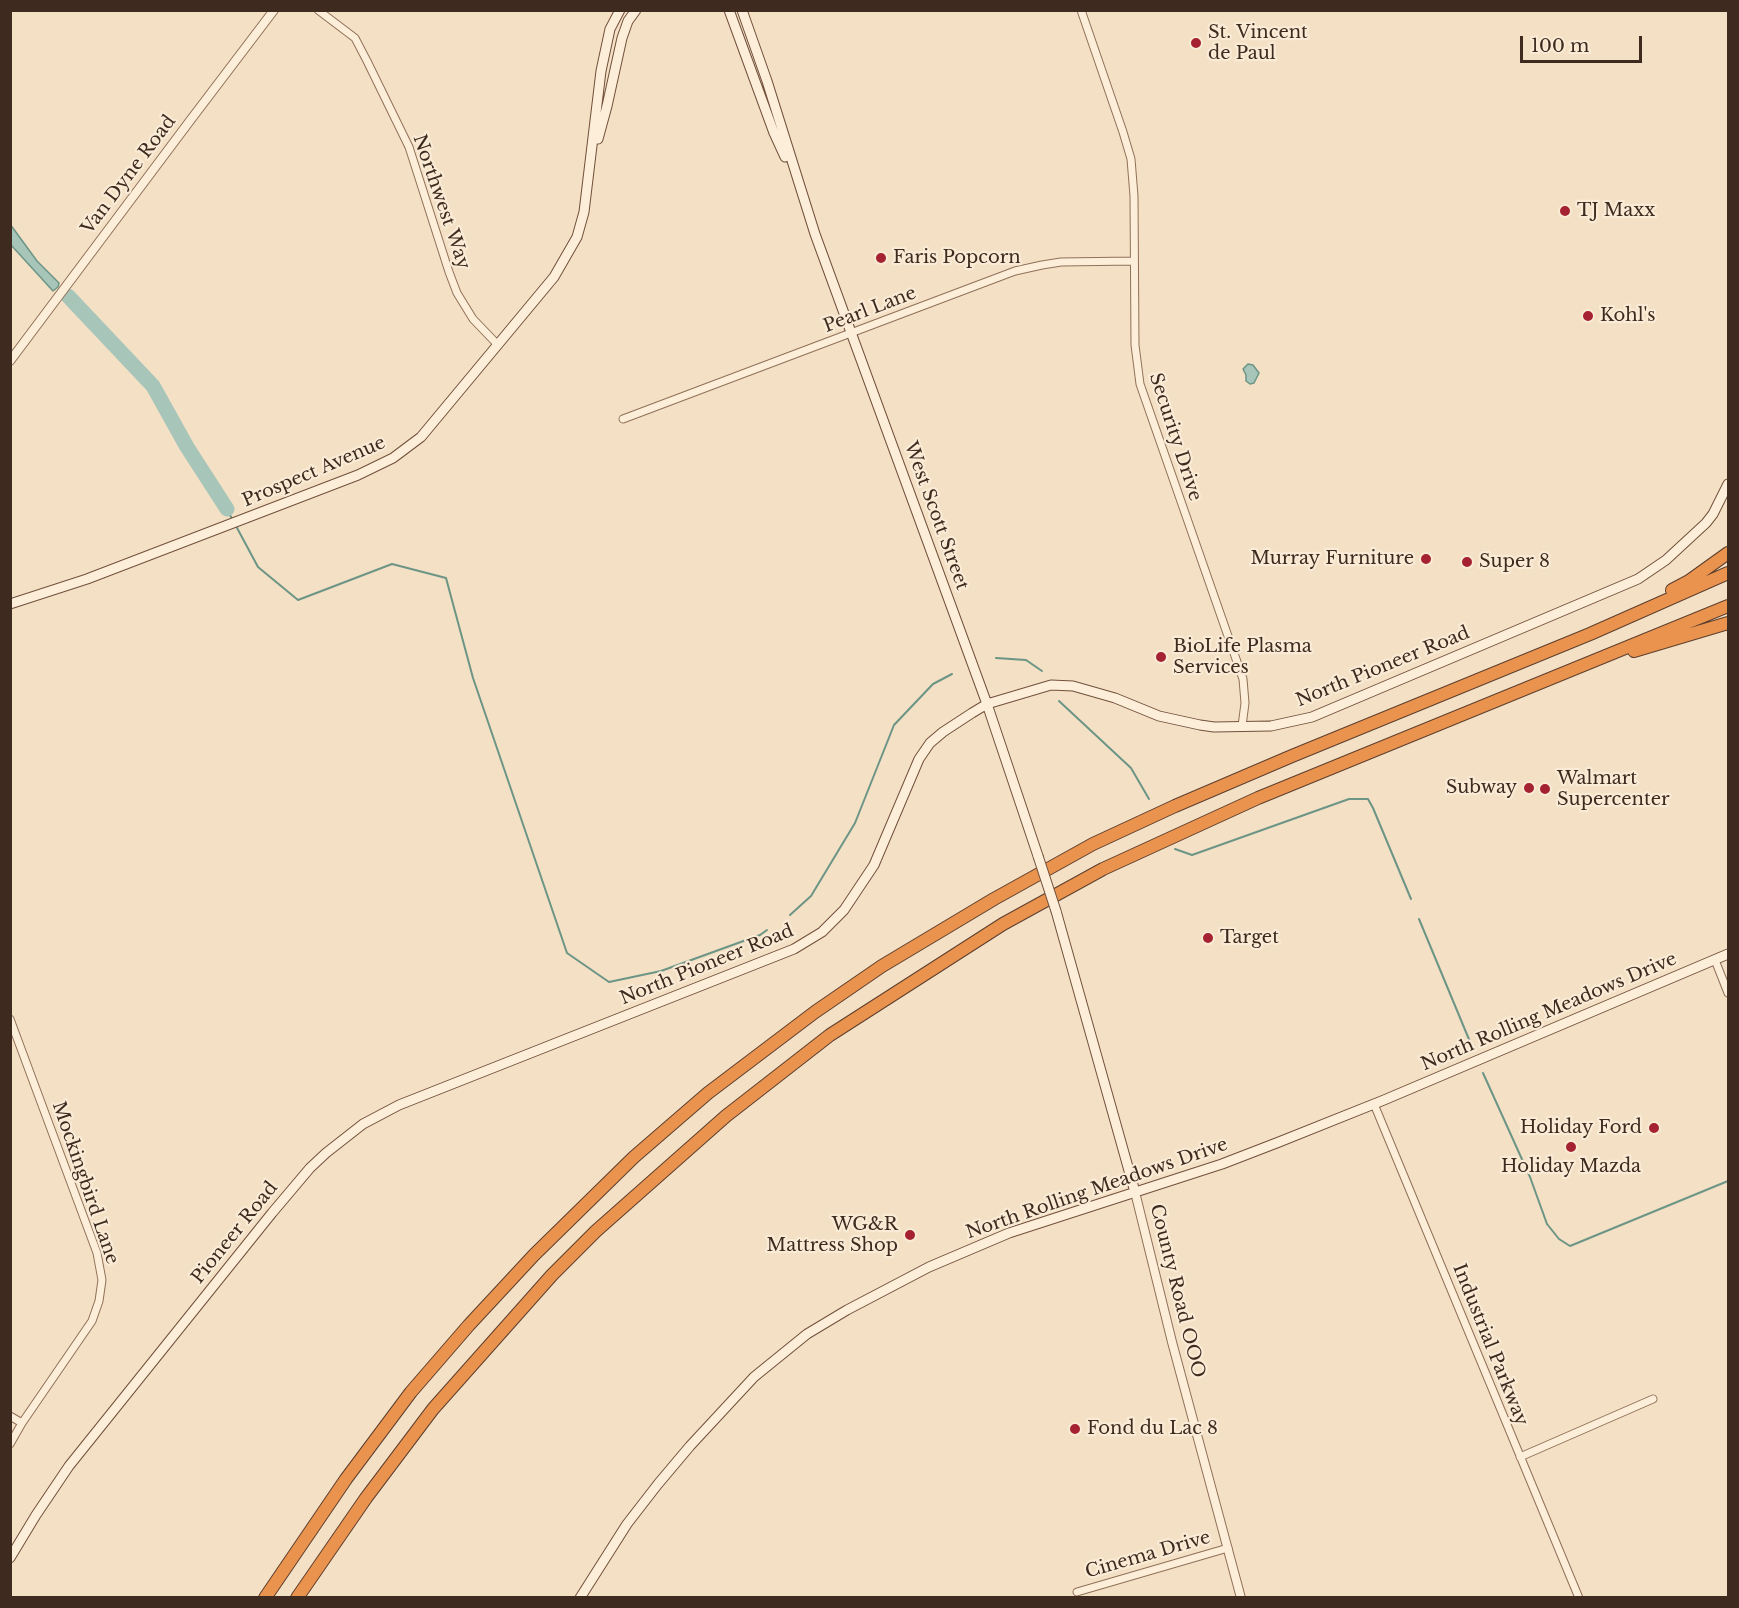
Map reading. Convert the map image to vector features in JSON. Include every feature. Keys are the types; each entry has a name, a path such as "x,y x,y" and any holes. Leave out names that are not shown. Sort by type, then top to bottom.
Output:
{"highway":[{"path":"1590,634 1689,581 1728,553"},
{"path":"265,1598 346,1479 411,1392 534,1255 642,1149 708,1092 816,1012 882,966 1093,844 1292,756 1590,634 1728,573"},
{"path":"297,1598 366,1497 433,1409 552,1275 596,1231 726,1116 830,1035 1002,924 1103,869 1258,798 1728,606"},
{"path":"1561,673 1728,623"}],"main road":[{"path":"590,167 601,71 610,29 620,10"},
{"path":"590,167 622,39 628,21 636,10"},
{"name":"West Scott Street","path":"729,10 774,133 800,189"},
{"name":"West Scott Street","path":"742,10 767,81 800,189 987,704 1038,856"},
{"name":"Prospect Avenue","path":"10,604 87,579 358,476 403,452 421,437 554,277 570,251 582,222 590,167"},
{"name":"North Pioneer Road","path":"573,1037 794,949 822,932 844,910 874,865 919,759 930,743 942,732 987,704 1050,685 1072,686 1115,698 1159,716 1214,727 1271,726 1312,717 1638,579 1666,560 1706,523 1728,484"},
{"name":"County Road OOO","path":"1038,856 1056,911 1135,1192"},
{"name":"North Rolling Meadows Drive","path":"580,1598 627,1524 671,1467 754,1377 807,1334 847,1310 929,1267 1009,1233 1222,1164 1374,1104 1728,954"},
{"name":"Pioneer Road","path":"10,1558 36,1515 74,1461 272,1213 310,1168 326,1153 354,1130 389,1110 573,1037"}],"street":[{"name":"Van Dyne Road","path":"10,361 274,10"},
{"name":"Northwest Way","path":"318,10 355,38 368,61 409,147 448,272 457,293 473,319 497,344"},
{"name":"Security Drive","path":"1081,10 1131,159 1135,345 1140,384 1243,679 1245,703 1242,726"},
{"name":"Pearl Lane","path":"623,419 1030,267 1069,262 1134,261"},
{"path":"1715,960 1728,993"},
{"name":"Mockingbird Lane","path":"10,1019 97,1253 102,1280 100,1298 92,1321 10,1444"},
{"name":"Industrial Parkway","path":"1374,1104 1579,1598"},
{"name":"County Road OOO","path":"1135,1192 1240,1598"},
{"path":"1520,1457 1653,1399"},
{"path":"10,1416 22,1423"},
{"name":"Cinema Drive","path":"1077,1592 1228,1548"}],"shaded area":[{"path":"10,224 37,261 59,283 53,291 11,245"},
{"path":"1248,364 1253,365 1259,373 1254,383 1250,384 1246,381 1243,369"}],"waterway":[{"path":"68,296 153,386 187,447 227,509"},
{"path":"227,509 233,521"},
{"path":"236,526 258,567 298,600 392,564 446,578 473,678 567,953 609,982 661,971 760,935 767,930"},
{"path":"996,658 1026,660 1042,671"},
{"path":"790,915 811,896 855,823 894,725 933,684 952,674"},
{"path":"1059,701 1131,768 1149,799"},
{"path":"1175,849 1192,855 1349,799 1368,799 1411,899"},
{"path":"1419,919 1473,1049"},
{"path":"1483,1073 1530,1177 1547,1224 1559,1239 1570,1246 1728,1181"}],"place":[{"name":"St. Vincent de Paul","path":"1196,43"},
{"name":"TJ Maxx","path":"1565,211"},
{"name":"Faris Popcorn","path":"881,258"},
{"name":"Kohl's","path":"1588,316"},
{"name":"Murray Furniture","path":"1426,559"},
{"name":"Super 8","path":"1467,562"},
{"name":"BioLife Plasma Services","path":"1161,657"},
{"name":"Subway","path":"1529,788"},
{"name":"Walmart Supercenter","path":"1545,789"},
{"name":"Target","path":"1208,938"},
{"name":"Holiday Ford","path":"1654,1128"},
{"name":"Holiday Mazda","path":"1571,1147"},
{"name":"WG&R Mattress Shop","path":"910,1235"},
{"name":"Fond du Lac 8","path":"1075,1429"}]}
